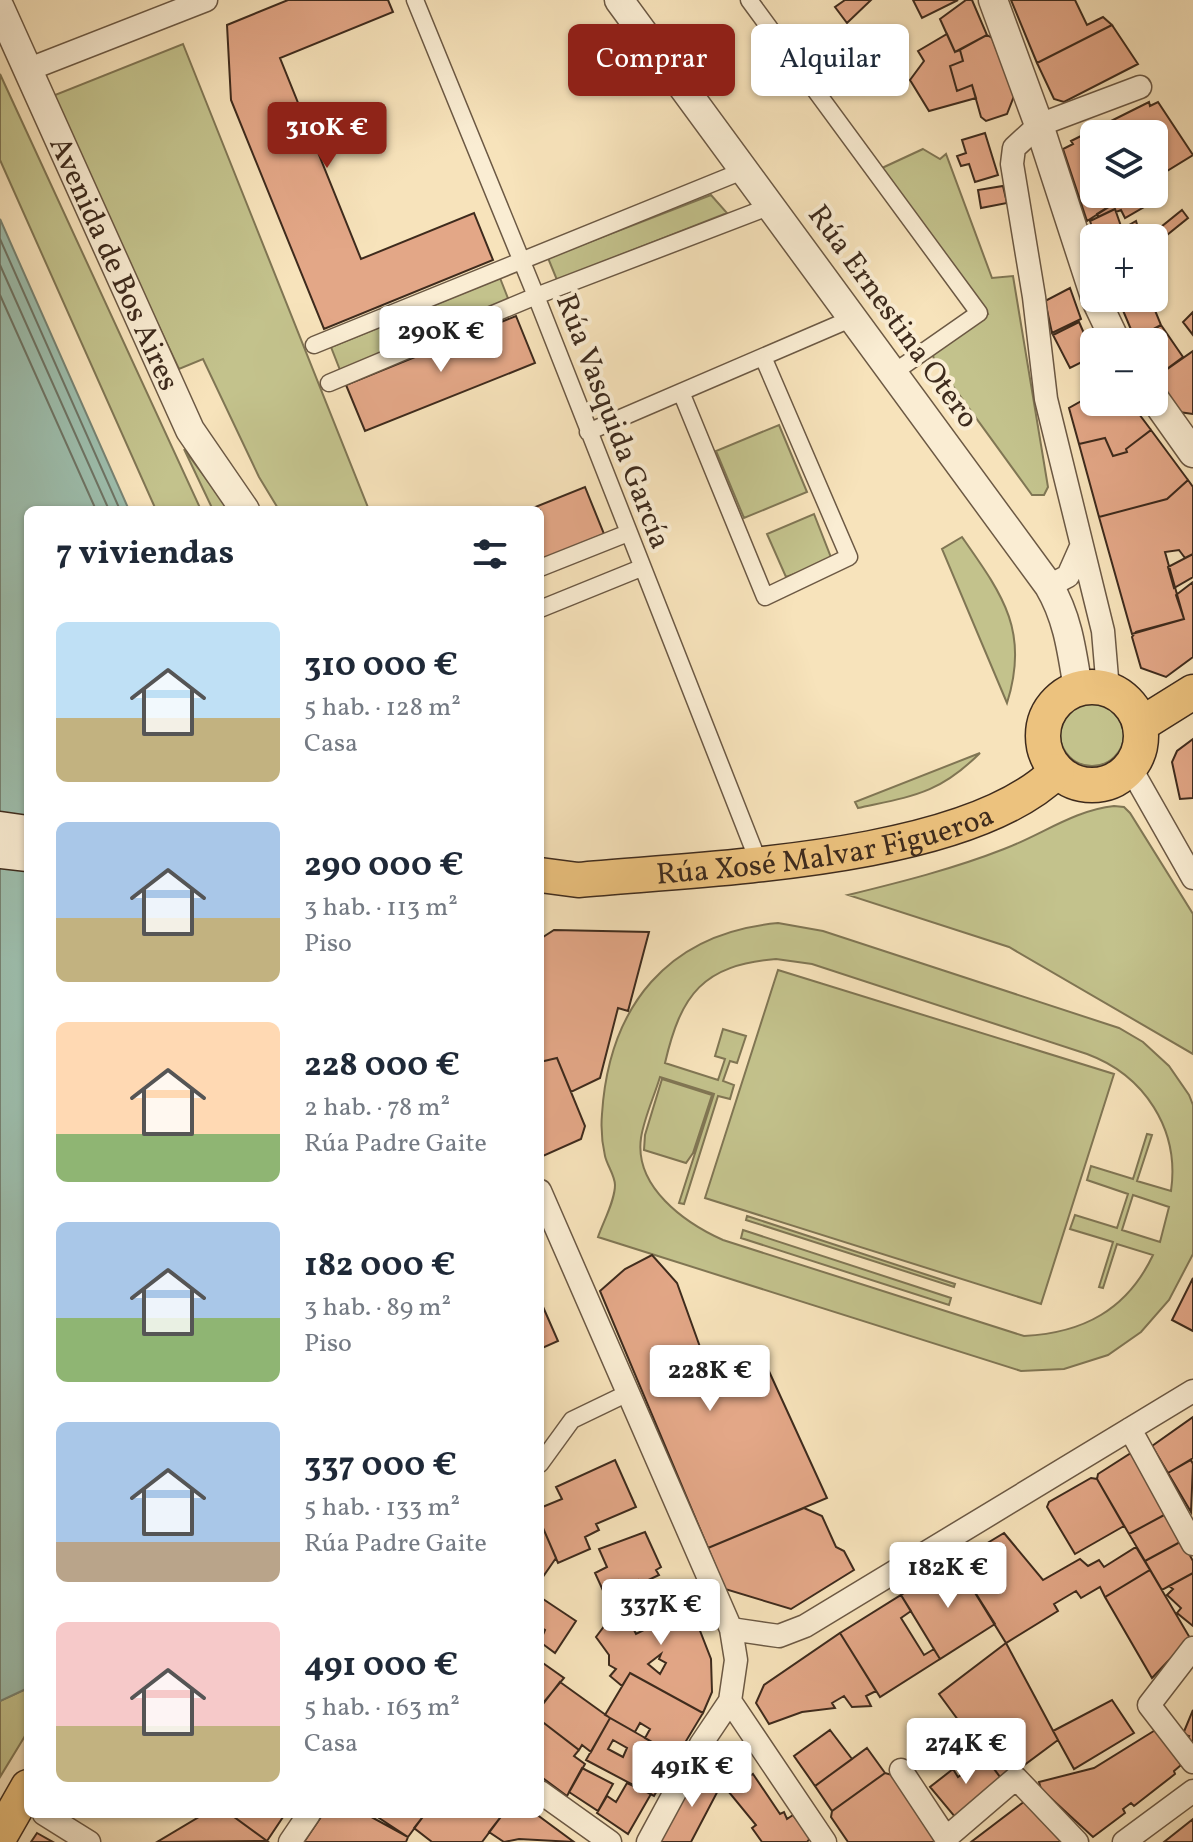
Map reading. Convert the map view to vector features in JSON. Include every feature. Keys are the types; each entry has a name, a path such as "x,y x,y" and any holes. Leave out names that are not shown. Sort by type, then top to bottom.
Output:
{"main road":[{"path":"1093,689 1131,707 1140,725 1140,742 1130,767 1120,776 1095,785 1068,779 1057,771 1044,746 1043,731 1055,705 1093,689"},
{"path":"1140,725 1193,692"},
{"name":"Rúa Xosé Malvar Figueroa","path":"544,876 578,880 851,852 958,825 1025,797 1057,771"},
{"path":"0,827 24,830"},
{"path":"0,853 24,856"},
{"name":"Rúa Xosé Malvar Figueroa","path":"544,896 578,880"},
{"path":"0,1836 24,1800"}],"street":[{"path":"27,70 206,0"},
{"name":"Rúa Vasquida García","path":"415,0 536,296 759,863"},
{"name":"Rúa Ernestina Otero","path":"619,0 1049,586 1061,607 1093,689"},
{"path":"749,0 979,313 893,373"},
{"path":"993,0 1080,250"},
{"name":"Avenida de Bos Aires","path":"0,8 190,430 242,506"},
{"path":"1093,689 1103,631 1080,549 1046,399 1034,297 1012,164 1014,148 1039,125 1140,87"},
{"path":"314,345 745,170"},
{"path":"329,383 536,296 771,206"},
{"path":"588,432 853,318"},
{"path":"681,392 765,597 849,557 763,357"},
{"path":"1168,414 1188,436"},
{"path":"544,566 628,533"},
{"path":"1049,586 1068,576 1080,549"},
{"path":"544,607 641,568"},
{"path":"1130,767 1152,811 1193,878"},
{"path":"544,1200 731,1629 736,1660 730,1701 701,1744 648,1842"},
{"path":"731,1629 766,1636 797,1630 1193,1391"},
{"path":"544,1458 572,1420 628,1393"},
{"path":"1130,1429 1193,1544"},
{"path":"1193,1648 1149,1705 1193,1762"},
{"path":"730,1701 825,1842"},
{"path":"901,1770 946,1838 1016,1778 1077,1842"},
{"path":"1124,1842 1193,1791"},
{"path":"544,1795 610,1842"},
{"path":"54,1818 89,1842"},
{"path":"290,1842 306,1818"}],"shaded area":[{"path":"183,44 367,506 277,506 259,477 203,359 179,369 50,97"},
{"path":"0,74 199,506 154,506 0,160"},
{"path":"923,149 940,159 946,154 992,278 1013,276 1048,487 1044,495 1032,495 934,360 933,355 988,314 882,168"},
{"path":"711,195 727,213 557,280 548,258"},
{"path":"500,278 509,301 340,370 331,347"},
{"path":"779,425 807,492 744,518 716,451"},
{"path":"184,449 226,506 211,506"},
{"path":"814,514 832,560 786,577 767,534"},
{"path":"962,537 989,577 1008,614 1015,655 1007,703 942,549"},
{"path":"1086,702 1098,702 1115,711 1122,722 1122,746 1115,757 1098,766 1086,766 1074,761 1065,752 1060,740 1060,728 1065,716 1074,707"},
{"path":"980,753 951,777 924,791 858,808 855,802"},
{"path":"1124,807 1130,813 1193,914 1193,1054 1009,947 848,895 966,863 1086,812"},
{"path":"778,923 823,931 1119,1028 1143,1042 1169,1066 1193,1105 1193,1254 1169,1300 1141,1332 1108,1355 1064,1369 1021,1371 598,1237 611,1205 615,1185 604,1151 602,1114 607,1075 617,1040 632,1009 651,982 676,959 705,942 739,930","holes":["776,959 812,964 1087,1054 1107,1063 1141,1090 1154,1107 1170,1146 1171,1191 1137,1181 1152,1135 1147,1134 1133,1179 1091,1166 1087,1180 1128,1194 1117,1228 1075,1215 1070,1229 1113,1242 1099,1287 1103,1288 1117,1244 1153,1255 1130,1290 1116,1304 1084,1324 1024,1336 723,1240 693,1224 665,1201 654,1187 641,1156 642,1130 660,1077 714,1094 679,1203 684,1204 718,1096 730,1099 734,1085 723,1081 730,1061 737,1063 746,1036 723,1029 715,1056 725,1059 718,1080 665,1063 679,1018 699,987 713,976 751,962","1133,1195 1169,1207 1160,1242 1122,1230"]},
{"path":"778,970 1114,1074 1041,1304 705,1198"},
{"path":"662,1079 712,1095 693,1153 686,1163 644,1150 645,1135"},
{"path":"747,1216 955,1284 954,1287 746,1220"},
{"path":"743,1230 951,1298 949,1305 741,1238"},
{"path":"24,1690 24,1738 0,1777 0,1701"}],"water":[{"path":"0,219 127,506 24,506 24,1690 0,1701"}],"building":[{"path":"288,0 388,0 393,12 280,58 361,259 474,213 493,260 324,329 231,100 227,25"},
{"path":"845,0 871,0 847,23 835,7"},
{"path":"913,0 958,0 922,18"},
{"path":"966,0 972,0 987,35 955,52 940,19"},
{"path":"1011,0 1075,0 1087,25 1103,17 1112,25 1037,63"},
{"path":"1112,25 1138,64 1064,102 1054,99 1037,63"},
{"path":"947,34 955,52 960,50 963,61 950,66 957,91 972,85 976,98 929,111 910,80 924,61 918,51"},
{"path":"987,35 992,38 1014,96 1007,114 986,121 981,117 972,85 957,91 950,66 963,61 960,50"},
{"path":"1149,102 1150,106 1158,102 1193,155 1168,170 1168,120 1113,120"},
{"path":"985,133 998,175 975,182 969,164 961,166 957,156 966,153 962,140"},
{"path":"1080,136 1080,200 1063,149 1073,144 1071,141"},
{"path":"1003,186 1007,203 981,208 978,190"},
{"path":"1083,208 1107,208 1087,221"},
{"path":"1107,208 1142,208 1125,218 1121,210 1116,212 1115,209 1098,217 1097,214"},
{"path":"1115,209 1120,224 1091,224 1090,221"},
{"path":"1182,210 1188,218 1168,234 1168,224 1165,224"},
{"path":"1070,288 1081,319 1052,333 1045,301"},
{"path":"1124,312 1156,312 1161,325 1155,328 1130,328"},
{"path":"1193,312 1193,335 1183,322"},
{"path":"516,316 535,363 365,431 346,385"},
{"path":"1079,322 1082,328 1080,363 1070,368 1053,335"},
{"path":"1168,335 1183,357 1168,368"},
{"path":"1193,351 1193,414 1179,412 1168,395 1168,369"},
{"path":"1080,402 1080,416 1140,416 1151,430 1126,449 1127,452 1113,456 1105,438 1079,444 1069,408"},
{"path":"1151,430 1188,480 1167,499 1099,517 1079,444 1105,438 1113,456 1127,452 1126,449"},
{"path":"1188,480 1193,487 1193,554 1185,558 1179,550 1165,552 1184,619 1132,634 1099,517 1167,499"},
{"path":"585,487 604,534 544,558 544,506 538,506"},
{"path":"1193,554 1193,577 1174,588 1168,567"},
{"path":"1193,582 1193,657 1166,677 1141,668 1132,637 1136,632 1184,619 1176,595"},
{"path":"1193,739 1193,798 1180,799 1172,762 1177,751"},
{"path":"554,930 649,932 628,1011 618,1008 600,1078 571,1092 557,1058 544,1061 544,936"},
{"path":"557,1058 585,1126 581,1139 544,1156 544,1061"},
{"path":"652,1255 677,1283 713,1383 762,1356 827,1498 708,1548 600,1291 625,1269"},
{"path":"1193,1278 1193,1331 1172,1320"},
{"path":"544,1309 558,1341 544,1347"},
{"path":"1193,1417 1193,1458 1168,1473 1152,1446"},
{"path":"1131,1453 1166,1514 1129,1534 1097,1479 1098,1474"},
{"path":"615,1460 636,1507 596,1524 599,1530 585,1537 590,1549 558,1563 544,1530 544,1506 562,1499 556,1487"},
{"path":"1191,1460 1193,1464 1191,1512 1168,1473"},
{"path":"1091,1478 1097,1479 1124,1526 1075,1554 1047,1507 1049,1502"},
{"path":"804,1508 822,1516 836,1547 844,1551 854,1570 791,1609 725,1589 708,1548"},
{"path":"1166,1514 1182,1541 1145,1561 1129,1534"},
{"path":"544,1530 556,1558 544,1575"},
{"path":"645,1532 661,1567 656,1570 659,1575 640,1584 638,1580 605,1595 595,1573 607,1567 599,1549"},
{"path":"1004,1533 1043,1580 1080,1559 1088,1566 1099,1560 1104,1567 1136,1547 1150,1570 1105,1597 1100,1587 1081,1598 1076,1591 1054,1604 1058,1611 1006,1643 956,1562"},
{"path":"1182,1541 1193,1561 1193,1573 1162,1590 1145,1561"},
{"path":"956,1562 995,1624 940,1659 901,1595"},
{"path":"1150,1570 1190,1638 1152,1678 1105,1597"},
{"path":"1193,1573 1193,1626 1177,1613 1181,1608 1167,1595 1173,1589 1169,1586"},
{"path":"681,1582 711,1659 712,1692 703,1713 630,1673 622,1686 610,1676 616,1669 609,1665 609,1655 596,1637 614,1613","holes":["643,1616 648,1628 636,1634 630,1622","661,1654 659,1659 666,1663 660,1674 648,1664"]},
{"path":"901,1595 911,1611 901,1618 924,1655 934,1649 940,1659 880,1697 840,1633"},
{"path":"544,1600 576,1621 555,1653 544,1645"},
{"path":"840,1633 876,1691 866,1696 871,1706 852,1707 844,1696 832,1703 835,1708 802,1712 769,1724 756,1703 764,1685"},
{"path":"1006,1643 1058,1740 1003,1781 939,1694"},
{"path":"544,1664 564,1678 544,1702"},
{"path":"630,1673 703,1713 677,1756 645,1738 650,1729 640,1723 635,1732 605,1715"},
{"path":"560,1682 610,1718 591,1752 582,1745 579,1750 544,1723 544,1703"},
{"path":"1112,1700 1134,1733 1074,1769 1053,1731"},
{"path":"1193,1710 1193,1753 1185,1745 1189,1736 1183,1734"},
{"path":"610,1718 677,1756 654,1796 586,1760","holes":["613,1740 627,1748 623,1757 608,1749"]},
{"path":"544,1723 579,1750 574,1756 585,1764 567,1796 544,1779"},
{"path":"1157,1729 1181,1765 1174,1771 1175,1774 1134,1806 1131,1803 1123,1809 1125,1813 1093,1837 1041,1789 1039,1782 1094,1768"},
{"path":"830,1730 852,1759 815,1786 794,1756"},
{"path":"867,1748 885,1773 832,1811 815,1786"},
{"path":"985,1757 1003,1781 955,1817 930,1787 953,1769 958,1777"},
{"path":"582,1768 613,1784 598,1811 569,1792"},
{"path":"697,1769 722,1783 691,1842 660,1842"},
{"path":"885,1773 892,1775 938,1842 848,1842 831,1817 832,1811"},
{"path":"753,1774 780,1814 784,1812 787,1819 793,1815 811,1837 807,1842 762,1842 752,1828 756,1825 728,1791"},
{"path":"627,1783 651,1794 628,1834 597,1813 607,1796 616,1802"},
{"path":"1025,1801 1065,1842 971,1842"},
{"path":"197,1818 235,1818 267,1841 157,1842"},
{"path":"235,1818 282,1818 267,1841"},
{"path":"320,1818 373,1818 408,1837 406,1842 304,1842"},
{"path":"379,1818 422,1818 408,1837"},
{"path":"422,1818 500,1818 482,1842 432,1842 414,1828"},
{"path":"500,1818 541,1818 574,1842 519,1839 504,1842 489,1832"},
{"path":"1193,1819 1193,1842 1164,1842"},
{"path":"37,1833 53,1842 31,1842"}]}
